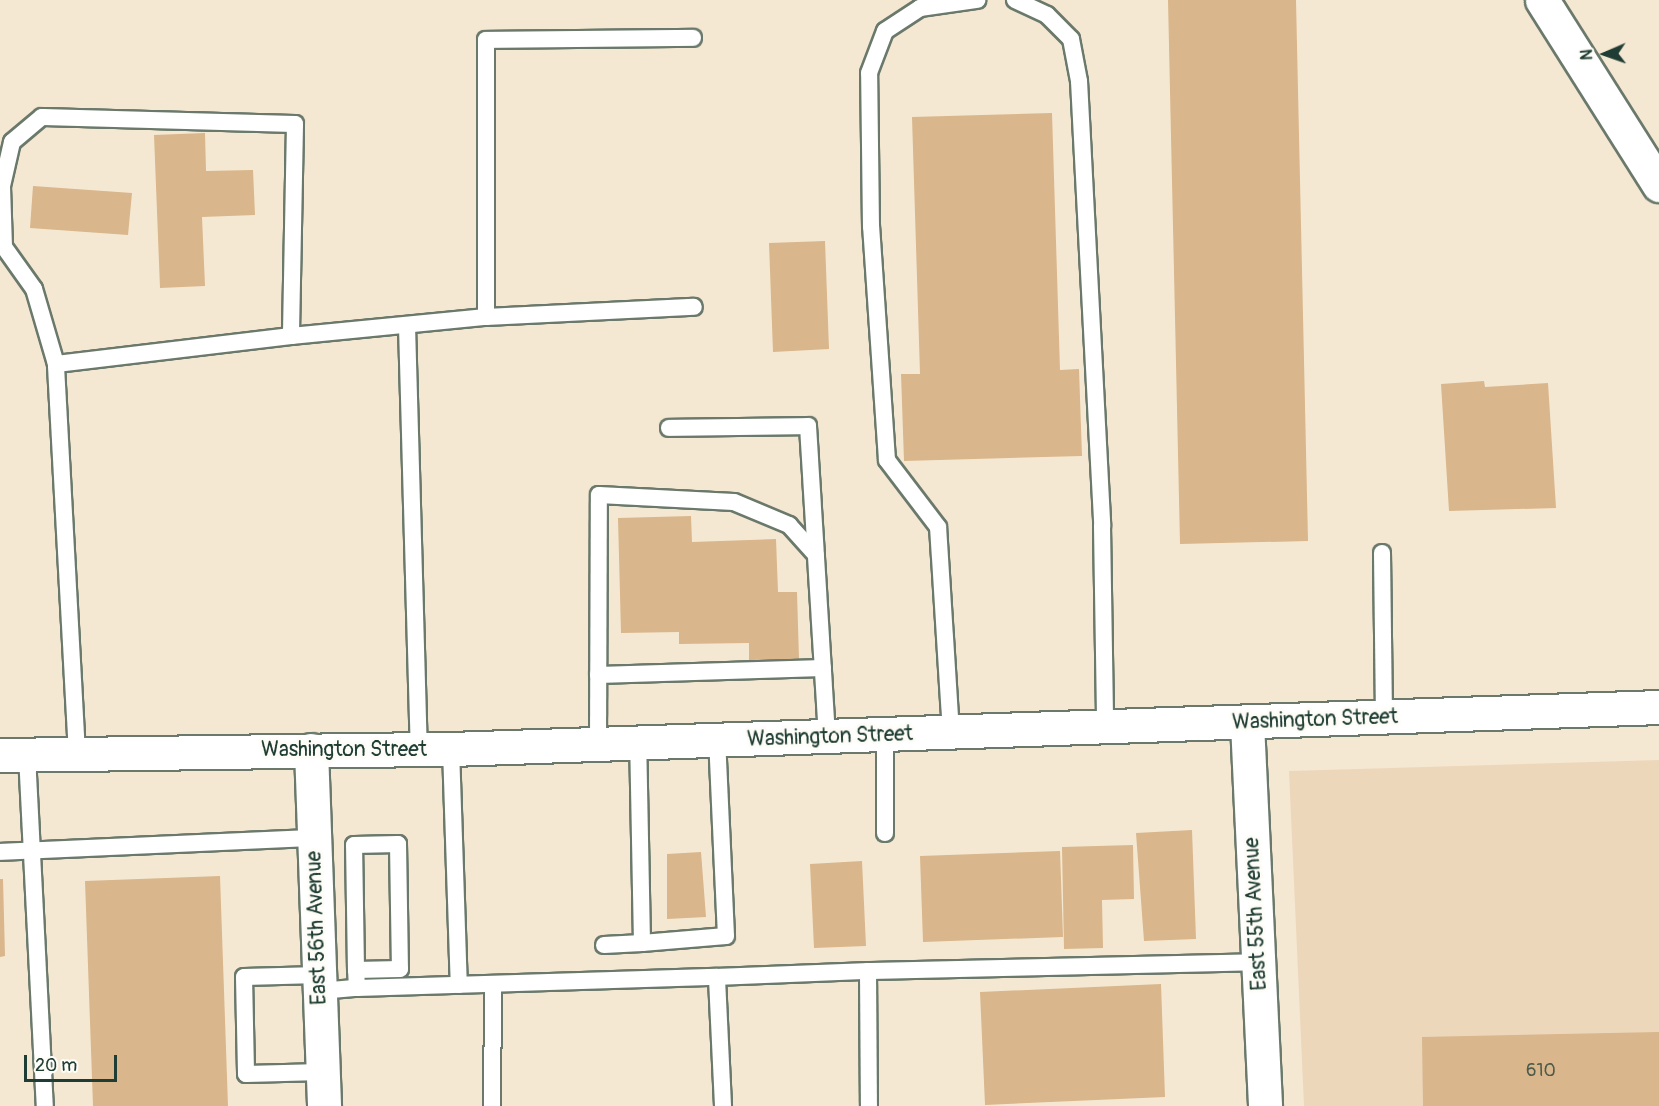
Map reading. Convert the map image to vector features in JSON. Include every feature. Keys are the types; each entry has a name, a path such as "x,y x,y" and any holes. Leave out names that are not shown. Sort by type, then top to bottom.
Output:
{"main road":[{"path":"1542,0 1659,185"},
{"name":"Washington Street","path":"14,755 598,745 1659,707"},
{"name":"East 55th Avenue","path":"1247,723 1265,1106"},
{"name":"East 56th Avenue","path":"311,750 324,1106"}],"lane":[{"path":"951,733 938,527 887,460 871,227 869,72 885,31 920,8 977,0"},
{"path":"1015,0 1047,15 1071,39 1079,81 1102,526 1105,727"},
{"path":"486,317 486,40 693,38"},
{"path":"77,754 56,364 34,289 4,247 2,186 12,142 42,117 294,124 291,336"},
{"path":"56,364 291,336 486,317 694,307"},
{"path":"407,326 435,749 459,985"},
{"path":"669,428 808,426 827,737"},
{"path":"598,745 599,495 734,502 789,525 816,555"},
{"path":"1382,553 1384,718"},
{"path":"598,675 823,668"},
{"path":"885,735 885,833"},
{"path":"604,945 726,936 717,741"},
{"path":"638,743 642,943"},
{"path":"14,755 32,851 45,1106"},
{"path":"0,852 314,838"},
{"path":"356,970 400,969 398,844 354,845 356,970 357,988"},
{"path":"322,1072 246,1074 244,977 357,988 868,971 1258,962"},
{"path":"868,971 869,1106"},
{"path":"717,977 723,1106"},
{"path":"492,1106 494,984"}],"shaded area":[{"path":"1659,760 1659,1106 1304,1106 1289,771"}],"building":[{"path":"1168,0 1296,0 1308,541 1180,544"},
{"path":"1052,113 1060,370 1079,369 1082,456 904,461 901,374 920,374 912,117"},
{"path":"205,133 206,171 253,170 255,215 202,217 205,286 160,288 154,135"},
{"path":"33,186 132,193 128,235 30,228"},
{"path":"825,241 829,349 773,352 769,243"},
{"path":"1484,381 1485,387 1548,383 1556,508 1449,511 1441,384"},
{"path":"691,516 692,542 776,539 778,592 797,592 799,659 749,660 749,643 679,644 679,632 621,633 618,518"},
{"path":"1192,830 1196,939 1144,941 1136,833"},
{"path":"1133,845 1134,899 1102,900 1103,948 1064,949 1062,847"},
{"path":"1060,851 1063,937 923,942 920,856"},
{"path":"701,852 706,917 667,919 667,854"},
{"path":"862,861 866,946 814,948 810,864"},
{"path":"220,876 228,1106 93,1106 85,881"},
{"path":"0,879 3,879 5,956 0,957"},
{"path":"1161,984 1165,1097 985,1105 980,992"},
{"path":"1659,1032 1659,1106 1423,1106 1422,1037"}]}
